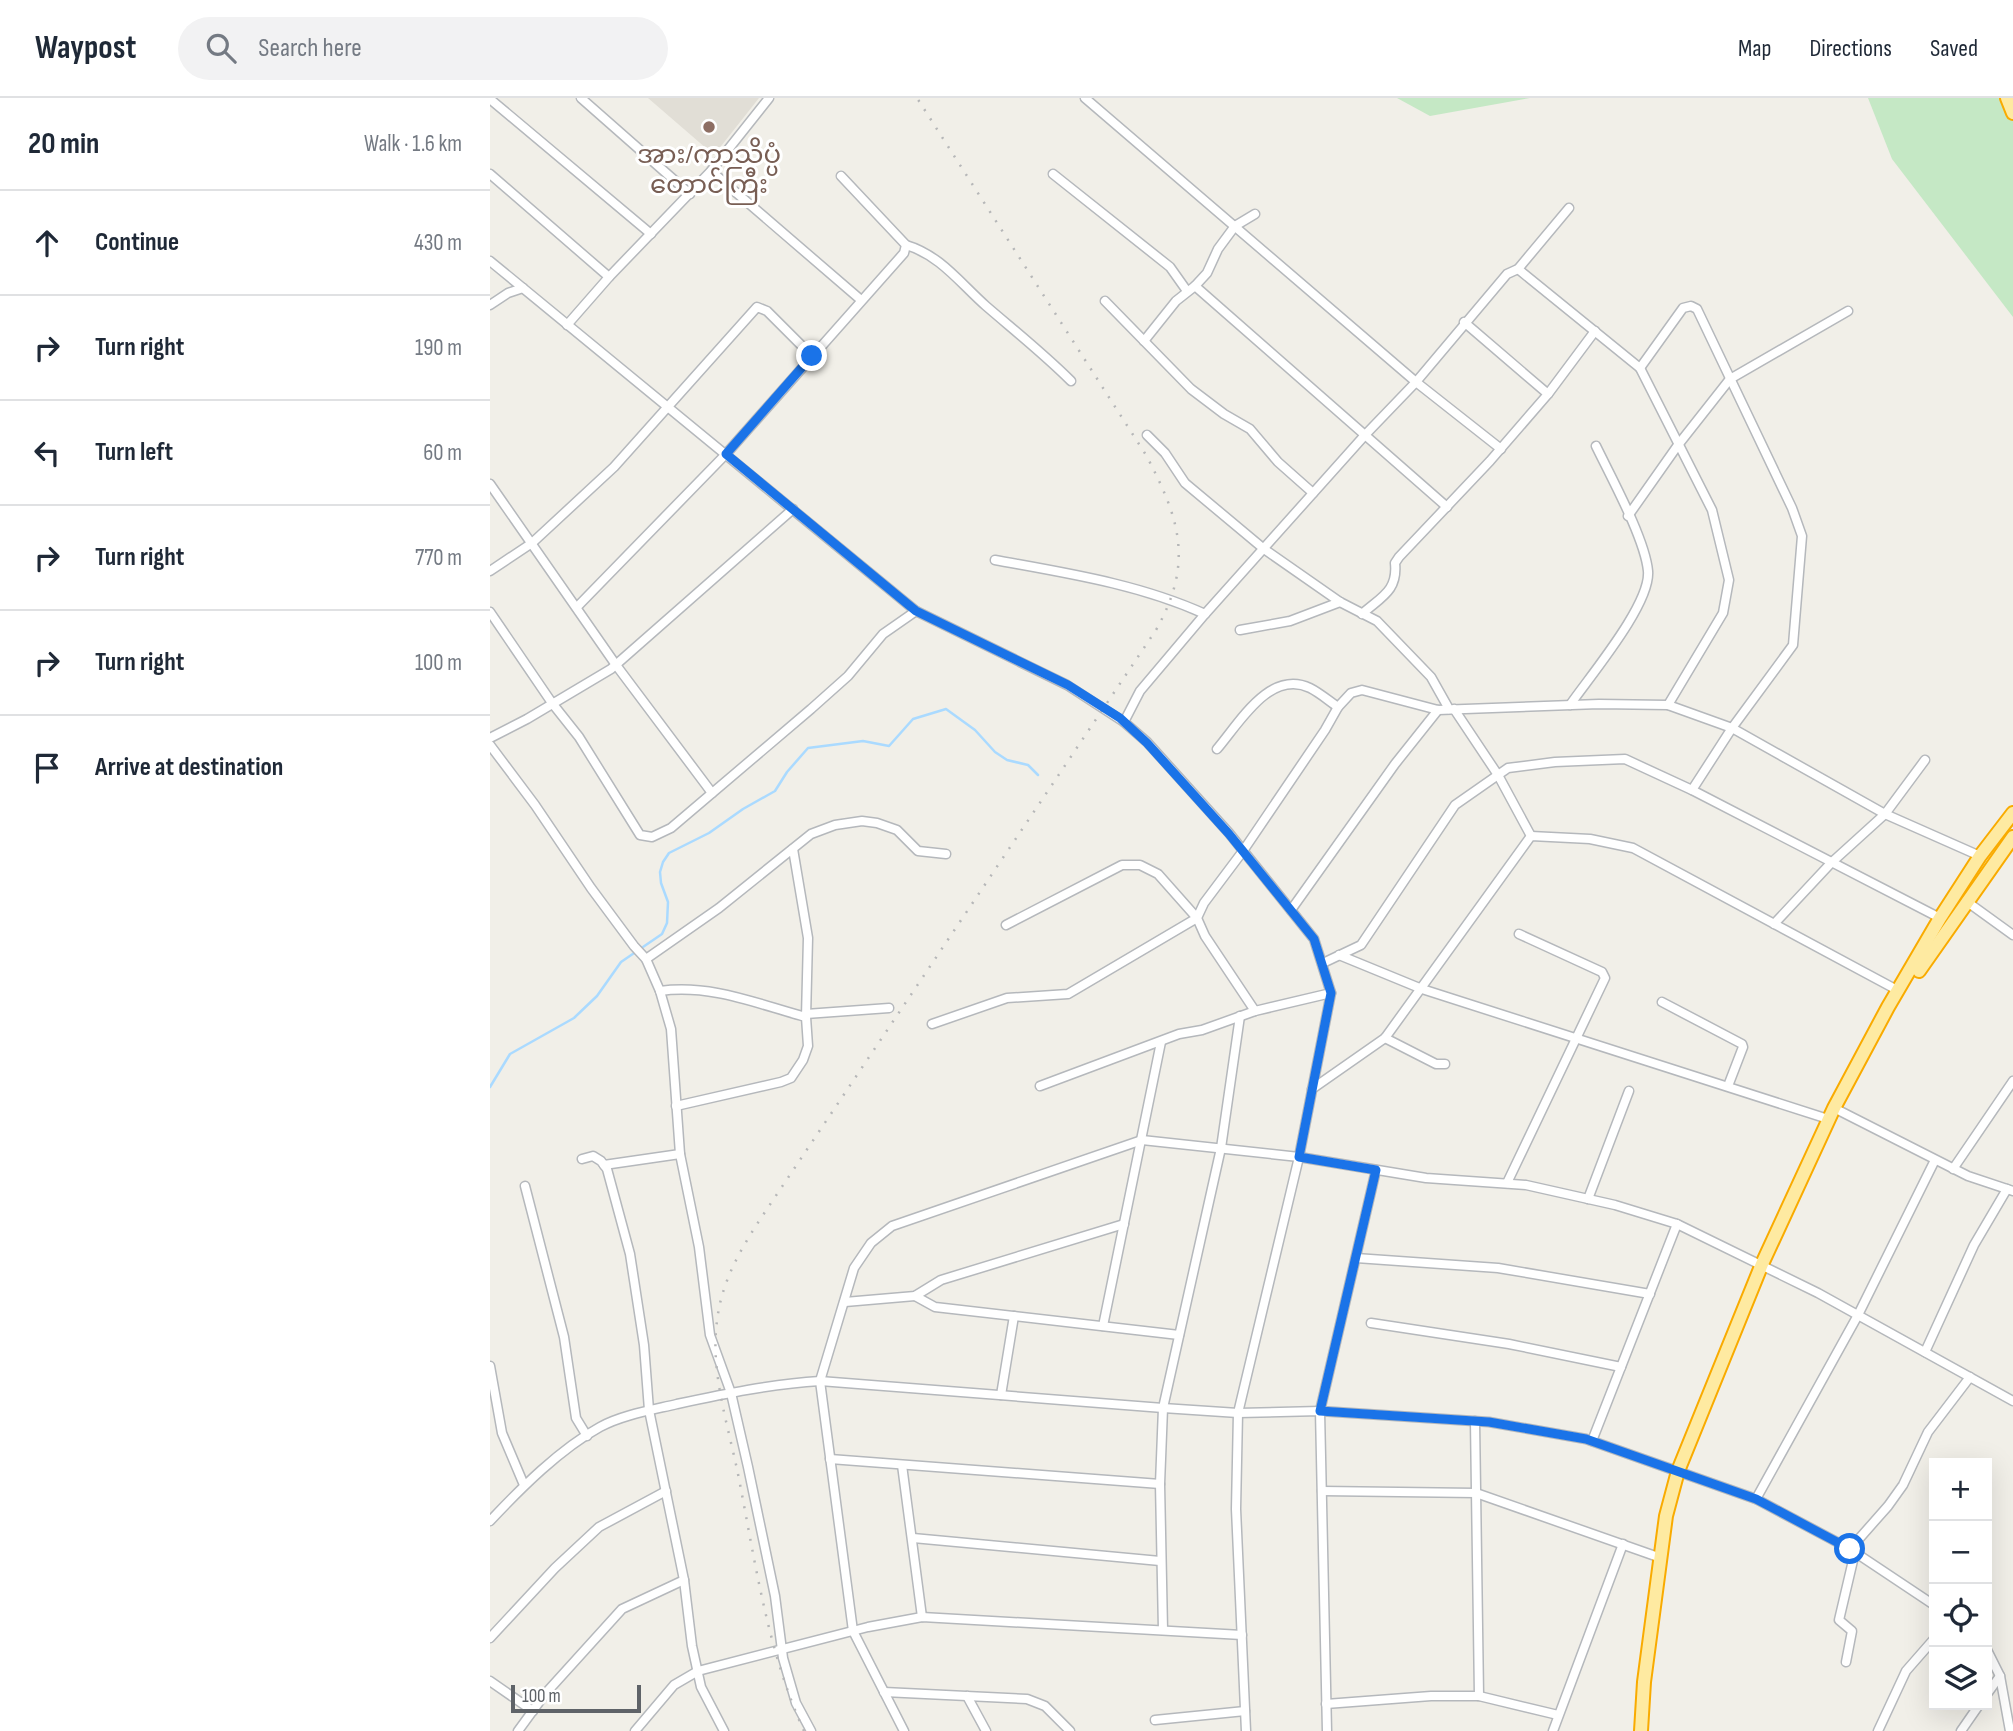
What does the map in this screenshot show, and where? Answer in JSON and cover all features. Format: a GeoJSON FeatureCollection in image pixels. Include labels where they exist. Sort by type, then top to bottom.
{"type":"FeatureCollection","features":[{"type":"Feature","properties":{"kind":"highway"},"geometry":{"type":"LineString","coordinates":[[2007,98],[2013,113]]}},
{"type":"Feature","properties":{"kind":"highway"},"geometry":{"type":"LineString","coordinates":[[1641,1731],[1644,1682],[1666,1516],[1678,1471],[1762,1264],[1831,1113],[1940,918],[1980,856],[2013,813]]}},
{"type":"Feature","properties":{"kind":"highway"},"geometry":{"type":"LineString","coordinates":[[1899,991],[1920,969],[2013,837]]}},
{"type":"Feature","properties":{"kind":"street"},"geometry":{"type":"LineString","coordinates":[[582,98],[690,194]]}},
{"type":"Feature","properties":{"kind":"street"},"geometry":{"type":"LineString","coordinates":[[567,325],[609,277],[711,171],[769,98]]}},
{"type":"Feature","properties":{"kind":"street"},"geometry":{"type":"LineString","coordinates":[[1085,98],[1416,382],[1501,449]]}},
{"type":"Feature","properties":{"kind":"street"},"geometry":{"type":"LineString","coordinates":[[490,99],[651,234]]}},
{"type":"Feature","properties":{"kind":"street"},"geometry":{"type":"LineString","coordinates":[[711,171],[861,300]]}},
{"type":"Feature","properties":{"kind":"street"},"geometry":{"type":"LineString","coordinates":[[490,174],[609,277]]}},
{"type":"Feature","properties":{"kind":"street"},"geometry":{"type":"LineString","coordinates":[[1053,174],[1170,268],[1447,507]]}},
{"type":"Feature","properties":{"kind":"street"},"geometry":{"type":"LineString","coordinates":[[841,176],[906,245],[924,250],[935,258],[1071,381]]}},
{"type":"Feature","properties":{"kind":"street"},"geometry":{"type":"LineString","coordinates":[[1124,722],[1146,683],[1205,614],[1416,382],[1507,274],[1518,269],[1569,208]]}},
{"type":"Feature","properties":{"kind":"street"},"geometry":{"type":"LineString","coordinates":[[1144,341],[1175,301],[1207,273],[1218,249],[1235,226],[1255,214]]}},
{"type":"Feature","properties":{"kind":"street"},"geometry":{"type":"LineString","coordinates":[[577,607],[726,454],[904,253],[906,245]]}},
{"type":"Feature","properties":{"kind":"street"},"geometry":{"type":"LineString","coordinates":[[490,261],[916,611],[1068,685],[1124,722],[1156,752],[1243,851],[1314,939],[1331,993],[1299,1157],[1238,1413],[1236,1509],[1246,1731]]}},
{"type":"Feature","properties":{"kind":"street"},"geometry":{"type":"LineString","coordinates":[[1518,269],[1640,368],[1712,510],[1729,580],[1723,613],[1668,705]]}},
{"type":"Feature","properties":{"kind":"street"},"geometry":{"type":"LineString","coordinates":[[490,305],[508,293],[523,288]]}},
{"type":"Feature","properties":{"kind":"street"},"geometry":{"type":"LineString","coordinates":[[1105,301],[1191,389],[1224,414],[1250,429],[1278,462],[1313,493]]}},
{"type":"Feature","properties":{"kind":"street"},"geometry":{"type":"LineString","coordinates":[[1640,368],[1683,308],[1691,306],[1697,309],[1792,508],[1802,536],[1793,645],[1732,728],[1692,790]]}},
{"type":"Feature","properties":{"kind":"street"},"geometry":{"type":"LineString","coordinates":[[490,571],[532,544],[614,467],[757,307],[768,311],[812,356]]}},
{"type":"Feature","properties":{"kind":"street"},"geometry":{"type":"LineString","coordinates":[[1628,516],[1678,445],[1730,379],[1848,311]]}},
{"type":"Feature","properties":{"kind":"street"},"geometry":{"type":"LineString","coordinates":[[1464,322],[1548,394]]}},
{"type":"Feature","properties":{"kind":"street"},"geometry":{"type":"LineString","coordinates":[[1362,614],[1391,590],[1396,575],[1395,563],[1501,449],[1548,394],[1595,331]]}},
{"type":"Feature","properties":{"kind":"street"},"geometry":{"type":"LineString","coordinates":[[1147,435],[1165,453],[1185,483],[1264,548],[1340,602],[1377,621],[1430,677],[1498,775],[1531,836]]}},
{"type":"Feature","properties":{"kind":"street"},"geometry":{"type":"LineString","coordinates":[[1570,705],[1635,612],[1648,572],[1637,535],[1596,446]]}},
{"type":"Feature","properties":{"kind":"street"},"geometry":{"type":"LineString","coordinates":[[490,484],[616,665],[712,793]]}},
{"type":"Feature","properties":{"kind":"street"},"geometry":{"type":"LineString","coordinates":[[490,738],[616,665],[793,509]]}},
{"type":"Feature","properties":{"kind":"street"},"geometry":{"type":"LineString","coordinates":[[995,560],[1087,577],[1172,598],[1205,614]]}},
{"type":"Feature","properties":{"kind":"street"},"geometry":{"type":"LineString","coordinates":[[1240,630],[1290,621],[1340,602]]}},
{"type":"Feature","properties":{"kind":"street"},"geometry":{"type":"LineString","coordinates":[[490,612],[552,704],[579,737],[640,835],[652,837],[671,828],[749,764],[848,676],[883,634],[916,611]]}},
{"type":"Feature","properties":{"kind":"street"},"geometry":{"type":"LineString","coordinates":[[1217,749],[1264,694],[1278,685],[1292,683],[1310,688],[1338,707]]}},
{"type":"Feature","properties":{"kind":"street"},"geometry":{"type":"LineString","coordinates":[[932,1024],[1007,998],[1068,994],[1196,918],[1338,707],[1351,693],[1362,690],[1438,710],[1570,705],[1668,705],[1732,728],[1885,814],[1980,856]]}},
{"type":"Feature","properties":{"kind":"street"},"geometry":{"type":"LineString","coordinates":[[1291,911],[1395,764],[1438,710]]}},
{"type":"Feature","properties":{"kind":"street"},"geometry":{"type":"LineString","coordinates":[[490,745],[535,804],[591,888],[644,957],[660,991],[671,1029],[680,1154],[699,1247],[710,1335],[731,1392],[775,1596],[782,1650],[796,1703],[811,1731]]}},
{"type":"Feature","properties":{"kind":"street"},"geometry":{"type":"LineString","coordinates":[[1323,963],[1361,945],[1455,805],[1508,768],[1543,763],[1625,759],[1692,790],[1940,918]]}},
{"type":"Feature","properties":{"kind":"street"},"geometry":{"type":"LineString","coordinates":[[1774,924],[1831,863],[1885,814],[1925,761]]}},
{"type":"Feature","properties":{"kind":"street"},"geometry":{"type":"LineString","coordinates":[[644,957],[719,908],[811,834],[835,825],[862,821],[889,825],[918,851],[946,854]]}},
{"type":"Feature","properties":{"kind":"street"},"geometry":{"type":"LineString","coordinates":[[1531,836],[1590,839],[1633,848],[1899,991]]}},
{"type":"Feature","properties":{"kind":"street"},"geometry":{"type":"LineString","coordinates":[[1312,1089],[1385,1038],[1531,836]]}},
{"type":"Feature","properties":{"kind":"street"},"geometry":{"type":"LineString","coordinates":[[676,1106],[791,1078],[803,1060],[808,1046],[808,938],[793,849]]}},
{"type":"Feature","properties":{"kind":"street"},"geometry":{"type":"LineString","coordinates":[[1006,925],[1122,865],[1140,865],[1158,874],[1196,918],[1255,1011]]}},
{"type":"Feature","properties":{"kind":"street"},"geometry":{"type":"LineString","coordinates":[[1966,901],[2013,934]]}},
{"type":"Feature","properties":{"kind":"street"},"geometry":{"type":"LineString","coordinates":[[1507,1184],[1605,978],[1602,972],[1519,933]]}},
{"type":"Feature","properties":{"kind":"street"},"geometry":{"type":"LineString","coordinates":[[1339,955],[1422,989],[1728,1086],[1831,1113],[1968,1176],[2010,1190],[1974,1245],[1925,1352]]}},
{"type":"Feature","properties":{"kind":"street"},"geometry":{"type":"LineString","coordinates":[[660,991],[714,991],[806,1016],[889,1008]]}},
{"type":"Feature","properties":{"kind":"street"},"geometry":{"type":"LineString","coordinates":[[1040,1086],[1179,1034],[1202,1030],[1255,1011],[1331,993]]}},
{"type":"Feature","properties":{"kind":"street"},"geometry":{"type":"LineString","coordinates":[[1662,1002],[1742,1044],[1744,1047],[1728,1086]]}},
{"type":"Feature","properties":{"kind":"street"},"geometry":{"type":"LineString","coordinates":[[1163,1630],[1160,1484],[1163,1408],[1222,1149],[1240,1016]]}},
{"type":"Feature","properties":{"kind":"street"},"geometry":{"type":"LineString","coordinates":[[1385,1038],[1436,1064],[1445,1064]]}},
{"type":"Feature","properties":{"kind":"street"},"geometry":{"type":"LineString","coordinates":[[1103,1326],[1161,1042]]}},
{"type":"Feature","properties":{"kind":"street"},"geometry":{"type":"LineString","coordinates":[[1953,1169],[2013,1081]]}},
{"type":"Feature","properties":{"kind":"street"},"geometry":{"type":"LineString","coordinates":[[1588,1199],[1629,1091]]}},
{"type":"Feature","properties":{"kind":"street"},"geometry":{"type":"LineString","coordinates":[[904,1731],[853,1631],[820,1381],[854,1268],[871,1243],[892,1226],[1142,1140],[1299,1157],[1426,1178],[1526,1185],[1677,1224],[1762,1264],[2013,1401]]}},
{"type":"Feature","properties":{"kind":"street"},"geometry":{"type":"LineString","coordinates":[[604,1165],[680,1154]]}},
{"type":"Feature","properties":{"kind":"street"},"geometry":{"type":"LineString","coordinates":[[582,1159],[593,1156],[604,1165],[630,1254],[649,1410],[684,1580],[701,1687],[723,1731]]}},
{"type":"Feature","properties":{"kind":"street"},"geometry":{"type":"LineString","coordinates":[[1756,1499],[1858,1315],[1935,1160]]}},
{"type":"Feature","properties":{"kind":"street"},"geometry":{"type":"LineString","coordinates":[[1327,1731],[1320,1411],[1376,1170]]}},
{"type":"Feature","properties":{"kind":"street"},"geometry":{"type":"LineString","coordinates":[[525,1186],[564,1338],[576,1418],[587,1436]]}},
{"type":"Feature","properties":{"kind":"street"},"geometry":{"type":"LineString","coordinates":[[845,1302],[915,1296],[941,1280],[1124,1224]]}},
{"type":"Feature","properties":{"kind":"street"},"geometry":{"type":"LineString","coordinates":[[1592,1441],[1677,1224]]}},
{"type":"Feature","properties":{"kind":"street"},"geometry":{"type":"LineString","coordinates":[[1356,1258],[1497,1268],[1650,1294]]}},
{"type":"Feature","properties":{"kind":"street"},"geometry":{"type":"LineString","coordinates":[[915,1296],[935,1307],[1179,1335]]}},
{"type":"Feature","properties":{"kind":"street"},"geometry":{"type":"LineString","coordinates":[[1001,1395],[1014,1316]]}},
{"type":"Feature","properties":{"kind":"street"},"geometry":{"type":"LineString","coordinates":[[1371,1323],[1509,1344],[1621,1367]]}},
{"type":"Feature","properties":{"kind":"street"},"geometry":{"type":"LineString","coordinates":[[490,1366],[502,1433],[524,1485]]}},
{"type":"Feature","properties":{"kind":"street"},"geometry":{"type":"LineString","coordinates":[[1846,1662],[1852,1631],[1839,1620],[1852,1551],[1903,1485],[1928,1432],[1970,1377]]}},
{"type":"Feature","properties":{"kind":"street"},"geometry":{"type":"LineString","coordinates":[[490,1521],[524,1485],[600,1426],[649,1410],[731,1392],[788,1382],[820,1381],[1238,1413],[1320,1411],[1475,1421],[1592,1441],[1756,1499],[1852,1551],[1929,1602]]}},
{"type":"Feature","properties":{"kind":"street"},"geometry":{"type":"LineString","coordinates":[[1475,1421],[1479,1696]]}},
{"type":"Feature","properties":{"kind":"street"},"geometry":{"type":"LineString","coordinates":[[830,1459],[1160,1484]]}},
{"type":"Feature","properties":{"kind":"street"},"geometry":{"type":"LineString","coordinates":[[902,1465],[922,1617]]}},
{"type":"Feature","properties":{"kind":"street"},"geometry":{"type":"LineString","coordinates":[[490,1638],[555,1568],[599,1527],[666,1491]]}},
{"type":"Feature","properties":{"kind":"street"},"geometry":{"type":"LineString","coordinates":[[1322,1491],[1476,1493],[1661,1558]]}},
{"type":"Feature","properties":{"kind":"street"},"geometry":{"type":"LineString","coordinates":[[913,1538],[1160,1561]]}},
{"type":"Feature","properties":{"kind":"street"},"geometry":{"type":"LineString","coordinates":[[1553,1731],[1623,1544]]}},
{"type":"Feature","properties":{"kind":"street"},"geometry":{"type":"LineString","coordinates":[[519,1731],[545,1694],[622,1609],[684,1580]]}},
{"type":"Feature","properties":{"kind":"street"},"geometry":{"type":"LineString","coordinates":[[635,1731],[674,1685],[698,1671],[853,1631],[922,1617],[1242,1635]]}},
{"type":"Feature","properties":{"kind":"street"},"geometry":{"type":"LineString","coordinates":[[1878,1731],[1906,1671],[1929,1645]]}},
{"type":"Feature","properties":{"kind":"street"},"geometry":{"type":"LineString","coordinates":[[1992,1660],[2000,1676],[2010,1731]]}},
{"type":"Feature","properties":{"kind":"street"},"geometry":{"type":"LineString","coordinates":[[1992,1687],[2000,1676]]}},
{"type":"Feature","properties":{"kind":"street"},"geometry":{"type":"LineString","coordinates":[[490,1681],[533,1712]]}},
{"type":"Feature","properties":{"kind":"street"},"geometry":{"type":"LineString","coordinates":[[884,1692],[1027,1699],[1045,1706],[1070,1731]]}},
{"type":"Feature","properties":{"kind":"street"},"geometry":{"type":"LineString","coordinates":[[967,1696],[986,1731]]}},
{"type":"Feature","properties":{"kind":"street"},"geometry":{"type":"LineString","coordinates":[[1326,1704],[1431,1696],[1479,1696],[1558,1715]]}},
{"type":"Feature","properties":{"kind":"street"},"geometry":{"type":"LineString","coordinates":[[1961,1731],[1976,1710]]}},
{"type":"Feature","properties":{"kind":"street"},"geometry":{"type":"LineString","coordinates":[[1155,1720],[1245,1711]]}},
{"type":"Feature","properties":{"kind":"shaded area","name":"အား/ကာသိပ္ပံ တောင်ကြီး"},"geometry":{"type":"Polygon","coordinates":[[[648,98],[759,98],[714,155],[648,98]]]}},
{"type":"Feature","properties":{"kind":"green space"},"geometry":{"type":"Polygon","coordinates":[[[1397,98],[1530,98],[1430,116],[1397,98]]]}},
{"type":"Feature","properties":{"kind":"green space"},"geometry":{"type":"Polygon","coordinates":[[[1868,98],[2013,98],[2013,317],[1892,159],[1868,98]]]}},
{"type":"Feature","properties":{"kind":"waterway"},"geometry":{"type":"LineString","coordinates":[[490,1087],[510,1054],[574,1018],[597,996],[621,962],[662,934],[667,923],[668,902],[660,872],[669,853],[709,833],[775,791],[808,748],[863,741],[889,746],[913,719],[946,709],[975,730],[995,752],[1007,760],[1028,765],[1038,775]]}},
{"type":"Feature","properties":{"kind":"railway"},"geometry":{"type":"LineString","coordinates":[[804,1731],[780,1669],[771,1637],[721,1398],[715,1340],[724,1290],[736,1260],[760,1219],[1156,630],[1168,606],[1178,562],[1174,521],[1146,455],[917,98]]}},
{"type":"Feature","properties":{"kind":"place","name":"အား/ကာသိပ္ပံ တောင်ကြီး"},"geometry":{"type":"Point","coordinates":[709,127]}},
{"type":"Feature","properties":{"kind":"route"},"geometry":{"type":"LineString","coordinates":[[812,356],[726,454],[916,611],[1068,685],[1120,718],[1147,743],[1229,834],[1314,939],[1331,993],[1299,1157],[1376,1170],[1320,1411],[1489,1422],[1586,1439],[1756,1499],[1850,1549]]}}]}
